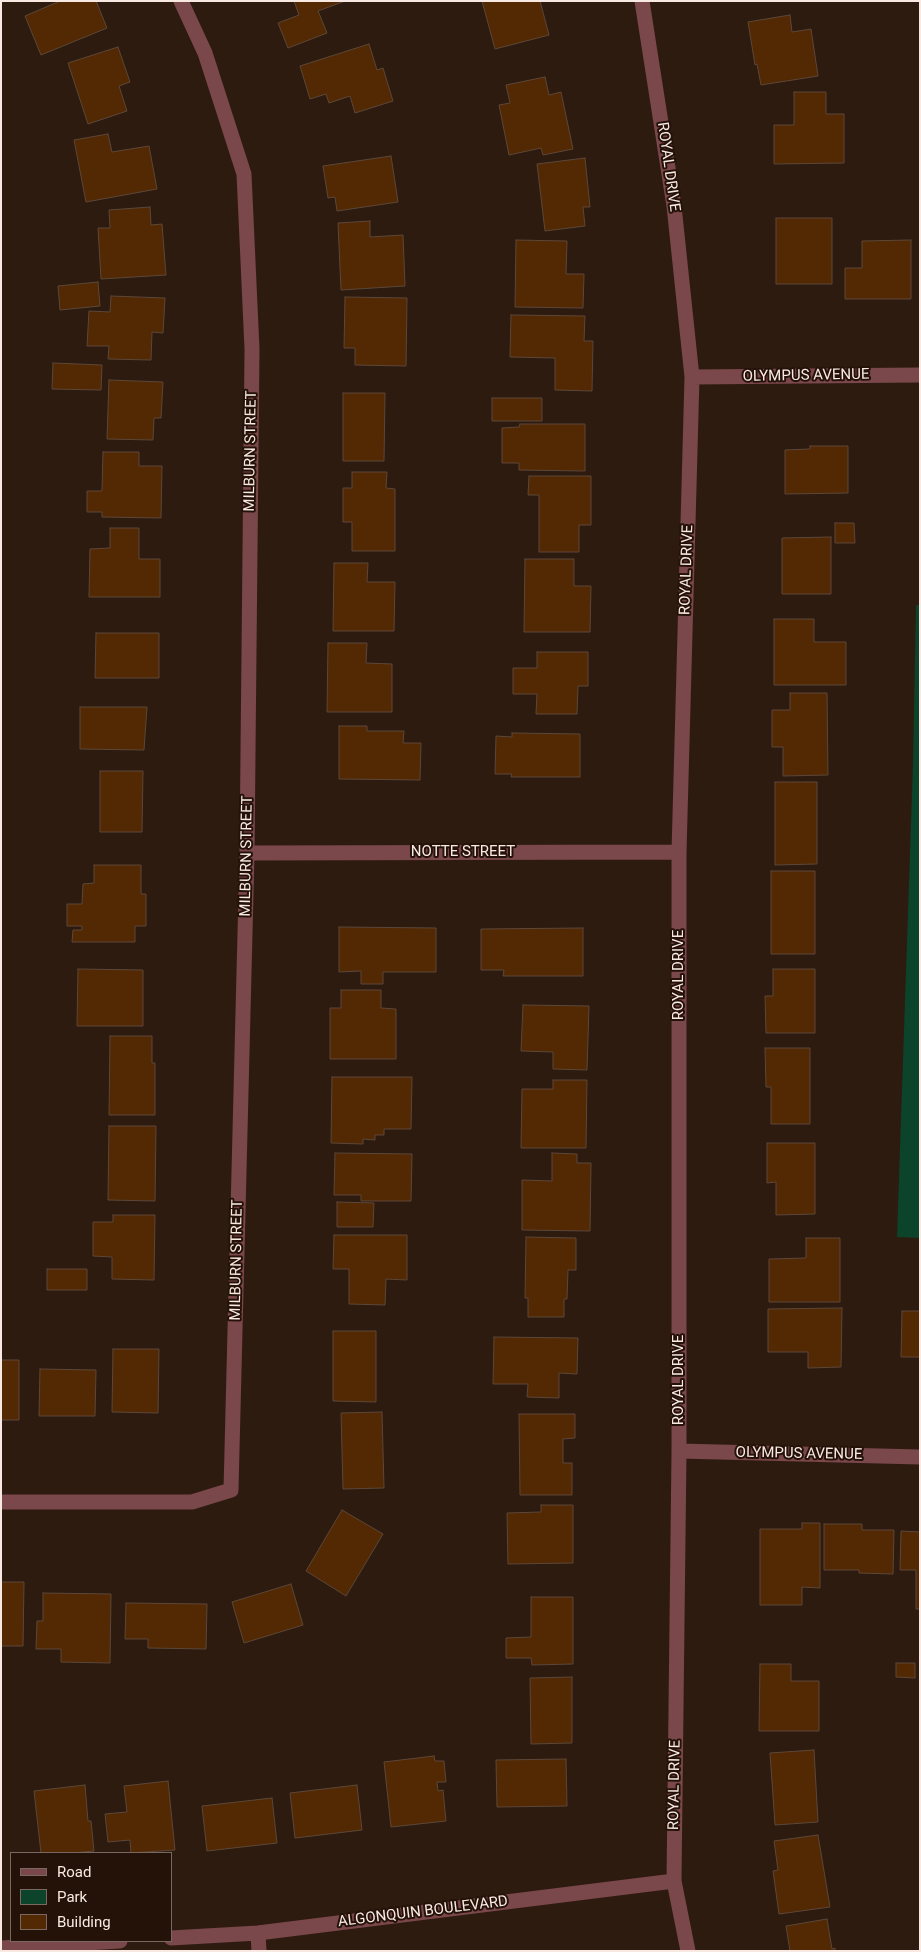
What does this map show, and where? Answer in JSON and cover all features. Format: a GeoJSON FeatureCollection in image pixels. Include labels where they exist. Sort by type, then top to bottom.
{"type":"FeatureCollection","features":[{"type":"Feature","properties":{"kind":"street","name":"MILBURN STREET"},"geometry":{"type":"LineString","coordinates":[[1,1502],[192,1502],[231,1490],[247,853],[252,349],[244,174],[205,53],[181,1]]}},
{"type":"Feature","properties":{"kind":"street","name":"ROYAL DRIVE"},"geometry":{"type":"LineString","coordinates":[[642,1],[674,206],[692,377],[679,852],[679,1451],[674,1881],[688,1951]]}},
{"type":"Feature","properties":{"kind":"street","name":"OLYMPUS AVENUE"},"geometry":{"type":"LineString","coordinates":[[692,377],[920,375]]}},
{"type":"Feature","properties":{"kind":"street","name":"NOTTE STREET"},"geometry":{"type":"LineString","coordinates":[[247,853],[679,852]]}},
{"type":"Feature","properties":{"kind":"street","name":"OLYMPUS AVENUE"},"geometry":{"type":"LineString","coordinates":[[679,1451],[920,1457]]}},
{"type":"Feature","properties":{"kind":"street","name":"ALGONQUIN BOULEVARD"},"geometry":{"type":"LineString","coordinates":[[172,1938],[258,1933],[674,1881]]}},
{"type":"Feature","properties":{"kind":"street"},"geometry":{"type":"LineString","coordinates":[[258,1933],[260,1951]]}},
{"type":"Feature","properties":{"kind":"street"},"geometry":{"type":"LineString","coordinates":[[1,1948],[103,1942]]}},
{"type":"Feature","properties":{"kind":"green space"},"geometry":{"type":"Polygon","coordinates":[[[916,605],[920,605],[920,1238],[897,1237],[913,764],[916,605]]]}},
{"type":"Feature","properties":{"kind":"building"},"geometry":{"type":"Polygon","coordinates":[[[60,1],[96,1],[107,28],[41,55],[25,16],[60,1]]]}},
{"type":"Feature","properties":{"kind":"building"},"geometry":{"type":"Polygon","coordinates":[[[294,1],[345,1],[318,11],[327,33],[288,48],[278,23],[299,15],[294,1]]]}},
{"type":"Feature","properties":{"kind":"building"},"geometry":{"type":"Polygon","coordinates":[[[482,1],[540,1],[549,35],[495,49],[482,1]]]}},
{"type":"Feature","properties":{"kind":"building"},"geometry":{"type":"Polygon","coordinates":[[[790,15],[792,32],[811,29],[818,76],[761,85],[757,64],[755,65],[748,22],[790,15]]]}},
{"type":"Feature","properties":{"kind":"building"},"geometry":{"type":"Polygon","coordinates":[[[369,44],[377,70],[383,68],[393,101],[355,113],[350,96],[329,103],[326,94],[310,99],[300,66],[369,44]]]}},
{"type":"Feature","properties":{"kind":"building"},"geometry":{"type":"Polygon","coordinates":[[[118,47],[130,82],[119,86],[127,111],[88,124],[68,63],[118,47]]]}},
{"type":"Feature","properties":{"kind":"building"},"geometry":{"type":"Polygon","coordinates":[[[545,77],[549,95],[561,92],[573,149],[543,155],[541,148],[509,155],[499,105],[510,103],[506,85],[545,77]]]}},
{"type":"Feature","properties":{"kind":"building"},"geometry":{"type":"Polygon","coordinates":[[[794,92],[826,92],[826,114],[844,114],[844,163],[774,164],[774,125],[794,125],[794,92]]]}},
{"type":"Feature","properties":{"kind":"building"},"geometry":{"type":"Polygon","coordinates":[[[108,134],[112,152],[149,146],[157,189],[86,202],[74,140],[108,134]]]}},
{"type":"Feature","properties":{"kind":"building"},"geometry":{"type":"Polygon","coordinates":[[[391,156],[398,202],[337,211],[335,197],[328,198],[323,166],[391,156]]]}},
{"type":"Feature","properties":{"kind":"building"},"geometry":{"type":"Polygon","coordinates":[[[585,158],[590,207],[583,207],[585,226],[545,231],[537,164],[585,158]]]}},
{"type":"Feature","properties":{"kind":"building"},"geometry":{"type":"Polygon","coordinates":[[[150,207],[151,225],[162,224],[166,275],[101,279],[98,228],[110,228],[109,210],[150,207]]]}},
{"type":"Feature","properties":{"kind":"building"},"geometry":{"type":"Polygon","coordinates":[[[776,218],[832,218],[832,284],[776,284],[776,218]]]}},
{"type":"Feature","properties":{"kind":"building"},"geometry":{"type":"Polygon","coordinates":[[[370,221],[370,237],[403,235],[405,286],[341,290],[338,223],[370,221]]]}},
{"type":"Feature","properties":{"kind":"building"},"geometry":{"type":"Polygon","coordinates":[[[516,240],[567,241],[566,274],[584,274],[583,308],[515,307],[516,240]]]}},
{"type":"Feature","properties":{"kind":"building"},"geometry":{"type":"Polygon","coordinates":[[[911,240],[911,299],[845,299],[845,268],[862,268],[862,241],[911,240]]]}},
{"type":"Feature","properties":{"kind":"building"},"geometry":{"type":"Polygon","coordinates":[[[98,282],[100,306],[60,310],[58,286],[98,282]]]}},
{"type":"Feature","properties":{"kind":"building"},"geometry":{"type":"Polygon","coordinates":[[[111,296],[165,298],[163,333],[152,332],[151,360],[108,359],[109,346],[87,346],[89,311],[110,312],[111,296]]]}},
{"type":"Feature","properties":{"kind":"building"},"geometry":{"type":"Polygon","coordinates":[[[345,297],[407,298],[406,366],[355,365],[355,348],[344,348],[345,297]]]}},
{"type":"Feature","properties":{"kind":"building"},"geometry":{"type":"Polygon","coordinates":[[[511,315],[585,316],[584,341],[593,341],[592,391],[555,390],[555,358],[510,357],[511,315]]]}},
{"type":"Feature","properties":{"kind":"building"},"geometry":{"type":"Polygon","coordinates":[[[53,363],[102,365],[101,390],[52,389],[53,363]]]}},
{"type":"Feature","properties":{"kind":"building"},"geometry":{"type":"Polygon","coordinates":[[[109,380],[163,382],[161,418],[154,418],[153,440],[107,439],[109,380]]]}},
{"type":"Feature","properties":{"kind":"building"},"geometry":{"type":"Polygon","coordinates":[[[343,393],[385,393],[384,461],[343,461],[343,393]]]}},
{"type":"Feature","properties":{"kind":"building"},"geometry":{"type":"Polygon","coordinates":[[[492,398],[542,398],[542,421],[492,421],[492,398]]]}},
{"type":"Feature","properties":{"kind":"building"},"geometry":{"type":"Polygon","coordinates":[[[520,424],[585,424],[585,471],[519,470],[519,463],[502,463],[502,428],[519,427],[520,424]]]}},
{"type":"Feature","properties":{"kind":"building"},"geometry":{"type":"Polygon","coordinates":[[[810,446],[848,446],[848,493],[785,494],[785,450],[810,449],[810,446]]]}},
{"type":"Feature","properties":{"kind":"building"},"geometry":{"type":"Polygon","coordinates":[[[103,452],[139,452],[139,466],[162,466],[161,518],[102,517],[102,512],[87,512],[87,491],[102,491],[103,452]]]}},
{"type":"Feature","properties":{"kind":"building"},"geometry":{"type":"Polygon","coordinates":[[[352,472],[387,472],[386,488],[395,489],[395,551],[352,551],[352,522],[343,522],[343,488],[352,488],[352,472]]]}},
{"type":"Feature","properties":{"kind":"building"},"geometry":{"type":"Polygon","coordinates":[[[529,476],[591,476],[591,525],[579,525],[579,552],[539,552],[539,495],[528,495],[529,476]]]}},
{"type":"Feature","properties":{"kind":"building"},"geometry":{"type":"Polygon","coordinates":[[[835,523],[854,523],[855,543],[835,543],[835,523]]]}},
{"type":"Feature","properties":{"kind":"building"},"geometry":{"type":"Polygon","coordinates":[[[110,528],[139,528],[139,559],[160,559],[160,597],[89,597],[90,549],[110,548],[110,528]]]}},
{"type":"Feature","properties":{"kind":"building"},"geometry":{"type":"Polygon","coordinates":[[[831,537],[831,594],[782,594],[782,538],[831,537]]]}},
{"type":"Feature","properties":{"kind":"building"},"geometry":{"type":"Polygon","coordinates":[[[525,559],[574,559],[574,586],[591,586],[590,632],[524,632],[525,559]]]}},
{"type":"Feature","properties":{"kind":"building"},"geometry":{"type":"Polygon","coordinates":[[[334,563],[368,563],[367,582],[395,582],[394,631],[333,631],[334,563]]]}},
{"type":"Feature","properties":{"kind":"building"},"geometry":{"type":"Polygon","coordinates":[[[774,619],[814,619],[814,642],[846,642],[846,685],[774,685],[774,619]]]}},
{"type":"Feature","properties":{"kind":"building"},"geometry":{"type":"Polygon","coordinates":[[[96,633],[159,633],[159,678],[95,678],[96,633]]]}},
{"type":"Feature","properties":{"kind":"building"},"geometry":{"type":"Polygon","coordinates":[[[328,643],[367,643],[366,663],[392,664],[392,712],[327,712],[328,643]]]}},
{"type":"Feature","properties":{"kind":"building"},"geometry":{"type":"Polygon","coordinates":[[[537,652],[588,652],[588,686],[578,686],[577,714],[536,714],[537,694],[513,694],[513,668],[537,668],[537,652]]]}},
{"type":"Feature","properties":{"kind":"building"},"geometry":{"type":"Polygon","coordinates":[[[790,693],[827,693],[828,775],[783,776],[783,747],[772,747],[772,710],[790,710],[790,693]]]}},
{"type":"Feature","properties":{"kind":"building"},"geometry":{"type":"Polygon","coordinates":[[[80,707],[147,707],[144,750],[80,749],[80,707]]]}},
{"type":"Feature","properties":{"kind":"building"},"geometry":{"type":"Polygon","coordinates":[[[339,726],[367,726],[367,731],[404,731],[403,743],[421,743],[420,780],[339,779],[339,726]]]}},
{"type":"Feature","properties":{"kind":"building"},"geometry":{"type":"Polygon","coordinates":[[[512,733],[580,734],[580,777],[511,777],[512,774],[495,774],[496,736],[512,737],[512,733]]]}},
{"type":"Feature","properties":{"kind":"building"},"geometry":{"type":"Polygon","coordinates":[[[100,771],[143,771],[142,832],[100,832],[100,771]]]}},
{"type":"Feature","properties":{"kind":"building"},"geometry":{"type":"Polygon","coordinates":[[[775,782],[817,782],[817,864],[775,865],[775,782]]]}},
{"type":"Feature","properties":{"kind":"building"},"geometry":{"type":"Polygon","coordinates":[[[94,865],[141,865],[141,894],[146,894],[146,926],[135,926],[135,942],[72,942],[73,930],[82,930],[82,926],[67,926],[67,904],[82,904],[83,884],[94,883],[94,865]]]}},
{"type":"Feature","properties":{"kind":"building"},"geometry":{"type":"Polygon","coordinates":[[[771,871],[815,871],[815,954],[771,954],[771,871]]]}},
{"type":"Feature","properties":{"kind":"building"},"geometry":{"type":"Polygon","coordinates":[[[339,927],[436,928],[436,972],[383,972],[383,984],[361,984],[361,971],[339,972],[339,927]]]}},
{"type":"Feature","properties":{"kind":"building"},"geometry":{"type":"Polygon","coordinates":[[[583,928],[583,976],[503,976],[504,970],[481,970],[481,929],[583,928]]]}},
{"type":"Feature","properties":{"kind":"building"},"geometry":{"type":"Polygon","coordinates":[[[78,969],[143,970],[143,1026],[77,1026],[78,969]]]}},
{"type":"Feature","properties":{"kind":"building"},"geometry":{"type":"Polygon","coordinates":[[[773,969],[815,969],[815,1033],[766,1033],[765,996],[773,996],[773,969]]]}},
{"type":"Feature","properties":{"kind":"building"},"geometry":{"type":"Polygon","coordinates":[[[341,990],[381,990],[381,1008],[396,1009],[396,1059],[330,1059],[330,1008],[341,1008],[341,990]]]}},
{"type":"Feature","properties":{"kind":"building"},"geometry":{"type":"Polygon","coordinates":[[[523,1005],[589,1006],[587,1070],[553,1069],[553,1052],[521,1051],[523,1005]]]}},
{"type":"Feature","properties":{"kind":"building"},"geometry":{"type":"Polygon","coordinates":[[[110,1036],[152,1036],[152,1063],[155,1063],[155,1115],[109,1115],[110,1036]]]}},
{"type":"Feature","properties":{"kind":"building"},"geometry":{"type":"Polygon","coordinates":[[[765,1048],[810,1048],[810,1124],[771,1124],[771,1087],[766,1087],[765,1048]]]}},
{"type":"Feature","properties":{"kind":"building"},"geometry":{"type":"Polygon","coordinates":[[[332,1077],[412,1077],[411,1129],[384,1129],[384,1135],[375,1135],[375,1140],[363,1139],[363,1144],[331,1143],[332,1077]]]}},
{"type":"Feature","properties":{"kind":"building"},"geometry":{"type":"Polygon","coordinates":[[[553,1080],[587,1080],[586,1148],[521,1148],[522,1089],[553,1089],[553,1080]]]}},
{"type":"Feature","properties":{"kind":"building"},"geometry":{"type":"Polygon","coordinates":[[[109,1126],[156,1126],[155,1201],[108,1200],[109,1126]]]}},
{"type":"Feature","properties":{"kind":"building"},"geometry":{"type":"Polygon","coordinates":[[[767,1143],[815,1143],[815,1214],[776,1215],[776,1182],[767,1183],[767,1143]]]}},
{"type":"Feature","properties":{"kind":"building"},"geometry":{"type":"Polygon","coordinates":[[[335,1153],[412,1154],[411,1201],[361,1201],[361,1195],[334,1195],[335,1153]]]}},
{"type":"Feature","properties":{"kind":"building"},"geometry":{"type":"Polygon","coordinates":[[[552,1153],[577,1154],[577,1163],[591,1163],[590,1231],[522,1230],[522,1180],[552,1181],[552,1153]]]}},
{"type":"Feature","properties":{"kind":"building"},"geometry":{"type":"Polygon","coordinates":[[[337,1202],[374,1203],[373,1227],[337,1227],[337,1202]]]}},
{"type":"Feature","properties":{"kind":"building"},"geometry":{"type":"Polygon","coordinates":[[[113,1215],[155,1215],[154,1280],[112,1279],[112,1257],[93,1256],[93,1222],[113,1222],[113,1215]]]}},
{"type":"Feature","properties":{"kind":"building"},"geometry":{"type":"Polygon","coordinates":[[[334,1235],[407,1235],[407,1280],[386,1279],[385,1305],[349,1304],[349,1269],[333,1269],[334,1235]]]}},
{"type":"Feature","properties":{"kind":"building"},"geometry":{"type":"Polygon","coordinates":[[[526,1237],[576,1238],[576,1270],[568,1270],[567,1299],[564,1299],[564,1317],[528,1317],[528,1298],[525,1298],[526,1237]]]}},
{"type":"Feature","properties":{"kind":"building"},"geometry":{"type":"Polygon","coordinates":[[[806,1238],[840,1238],[840,1302],[769,1302],[769,1259],[806,1258],[806,1238]]]}},
{"type":"Feature","properties":{"kind":"building"},"geometry":{"type":"Polygon","coordinates":[[[47,1269],[87,1269],[87,1290],[47,1290],[47,1269]]]}},
{"type":"Feature","properties":{"kind":"building"},"geometry":{"type":"Polygon","coordinates":[[[842,1308],[841,1367],[808,1368],[808,1352],[768,1352],[768,1309],[842,1308]]]}},
{"type":"Feature","properties":{"kind":"building"},"geometry":{"type":"Polygon","coordinates":[[[902,1311],[920,1311],[920,1357],[901,1357],[902,1311]]]}},
{"type":"Feature","properties":{"kind":"building"},"geometry":{"type":"Polygon","coordinates":[[[333,1331],[376,1331],[376,1402],[333,1401],[333,1331]]]}},
{"type":"Feature","properties":{"kind":"building"},"geometry":{"type":"Polygon","coordinates":[[[494,1337],[578,1338],[577,1374],[559,1373],[559,1398],[527,1397],[528,1384],[493,1384],[494,1337]]]}},
{"type":"Feature","properties":{"kind":"building"},"geometry":{"type":"Polygon","coordinates":[[[113,1349],[159,1349],[158,1413],[112,1412],[113,1349]]]}},
{"type":"Feature","properties":{"kind":"building"},"geometry":{"type":"Polygon","coordinates":[[[1,1360],[19,1360],[19,1420],[1,1420],[1,1360]]]}},
{"type":"Feature","properties":{"kind":"building"},"geometry":{"type":"Polygon","coordinates":[[[40,1369],[96,1370],[95,1416],[39,1416],[40,1369]]]}},
{"type":"Feature","properties":{"kind":"building"},"geometry":{"type":"Polygon","coordinates":[[[382,1412],[384,1488],[343,1489],[341,1413],[382,1412]]]}},
{"type":"Feature","properties":{"kind":"building"},"geometry":{"type":"Polygon","coordinates":[[[519,1414],[575,1414],[575,1438],[563,1439],[563,1463],[572,1463],[572,1495],[520,1495],[519,1414]]]}},
{"type":"Feature","properties":{"kind":"building"},"geometry":{"type":"Polygon","coordinates":[[[541,1505],[573,1505],[573,1563],[508,1564],[507,1513],[541,1512],[541,1505]]]}},
{"type":"Feature","properties":{"kind":"building"},"geometry":{"type":"Polygon","coordinates":[[[342,1510],[383,1534],[346,1596],[306,1571],[342,1510]]]}},
{"type":"Feature","properties":{"kind":"building"},"geometry":{"type":"Polygon","coordinates":[[[802,1523],[820,1523],[820,1588],[802,1587],[802,1605],[760,1605],[760,1529],[802,1529],[802,1523]]]}},
{"type":"Feature","properties":{"kind":"building"},"geometry":{"type":"Polygon","coordinates":[[[824,1524],[862,1524],[862,1530],[894,1530],[893,1574],[859,1573],[859,1570],[824,1570],[824,1524]]]}},
{"type":"Feature","properties":{"kind":"building"},"geometry":{"type":"Polygon","coordinates":[[[901,1531],[920,1532],[920,1609],[916,1609],[916,1570],[900,1570],[901,1531]]]}},
{"type":"Feature","properties":{"kind":"building"},"geometry":{"type":"Polygon","coordinates":[[[1,1582],[24,1582],[23,1646],[1,1646],[1,1582]]]}},
{"type":"Feature","properties":{"kind":"building"},"geometry":{"type":"Polygon","coordinates":[[[291,1584],[303,1625],[244,1643],[232,1602],[291,1584]]]}},
{"type":"Feature","properties":{"kind":"building"},"geometry":{"type":"Polygon","coordinates":[[[43,1593],[111,1594],[110,1663],[61,1662],[61,1649],[36,1649],[37,1621],[43,1621],[43,1593]]]}},
{"type":"Feature","properties":{"kind":"building"},"geometry":{"type":"Polygon","coordinates":[[[531,1597],[573,1597],[573,1664],[532,1665],[531,1658],[506,1658],[506,1638],[531,1637],[531,1597]]]}},
{"type":"Feature","properties":{"kind":"building"},"geometry":{"type":"Polygon","coordinates":[[[126,1603],[207,1604],[206,1649],[148,1648],[148,1639],[125,1639],[126,1603]]]}},
{"type":"Feature","properties":{"kind":"building"},"geometry":{"type":"Polygon","coordinates":[[[896,1663],[915,1663],[915,1678],[896,1677],[896,1663]]]}},
{"type":"Feature","properties":{"kind":"building"},"geometry":{"type":"Polygon","coordinates":[[[760,1664],[791,1664],[791,1681],[819,1681],[819,1731],[759,1731],[760,1664]]]}},
{"type":"Feature","properties":{"kind":"building"},"geometry":{"type":"Polygon","coordinates":[[[572,1677],[572,1743],[531,1744],[530,1678],[572,1677]]]}},
{"type":"Feature","properties":{"kind":"building"},"geometry":{"type":"Polygon","coordinates":[[[814,1750],[818,1822],[775,1825],[770,1753],[814,1750]]]}},
{"type":"Feature","properties":{"kind":"building"},"geometry":{"type":"Polygon","coordinates":[[[434,1756],[435,1761],[444,1761],[446,1782],[437,1782],[438,1791],[443,1790],[446,1821],[391,1827],[384,1762],[434,1756]]]}},
{"type":"Feature","properties":{"kind":"building"},"geometry":{"type":"Polygon","coordinates":[[[566,1759],[567,1806],[497,1807],[496,1760],[566,1759]]]}},
{"type":"Feature","properties":{"kind":"building"},"geometry":{"type":"Polygon","coordinates":[[[168,1781],[175,1850],[131,1852],[130,1840],[108,1842],[105,1814],[127,1812],[124,1786],[168,1781]]]}},
{"type":"Feature","properties":{"kind":"building"},"geometry":{"type":"Polygon","coordinates":[[[85,1785],[88,1821],[91,1821],[94,1851],[41,1852],[34,1791],[85,1785]]]}},
{"type":"Feature","properties":{"kind":"building"},"geometry":{"type":"Polygon","coordinates":[[[357,1785],[362,1830],[295,1838],[290,1793],[357,1785]]]}},
{"type":"Feature","properties":{"kind":"building"},"geometry":{"type":"Polygon","coordinates":[[[272,1798],[277,1843],[207,1851],[202,1806],[272,1798]]]}},
{"type":"Feature","properties":{"kind":"building"},"geometry":{"type":"Polygon","coordinates":[[[818,1835],[830,1907],[779,1914],[773,1871],[778,1870],[774,1841],[818,1835]]]}},
{"type":"Feature","properties":{"kind":"building"},"geometry":{"type":"Polygon","coordinates":[[[827,1919],[832,1949],[835,1948],[835,1951],[790,1951],[786,1926],[827,1919]]]}}]}
